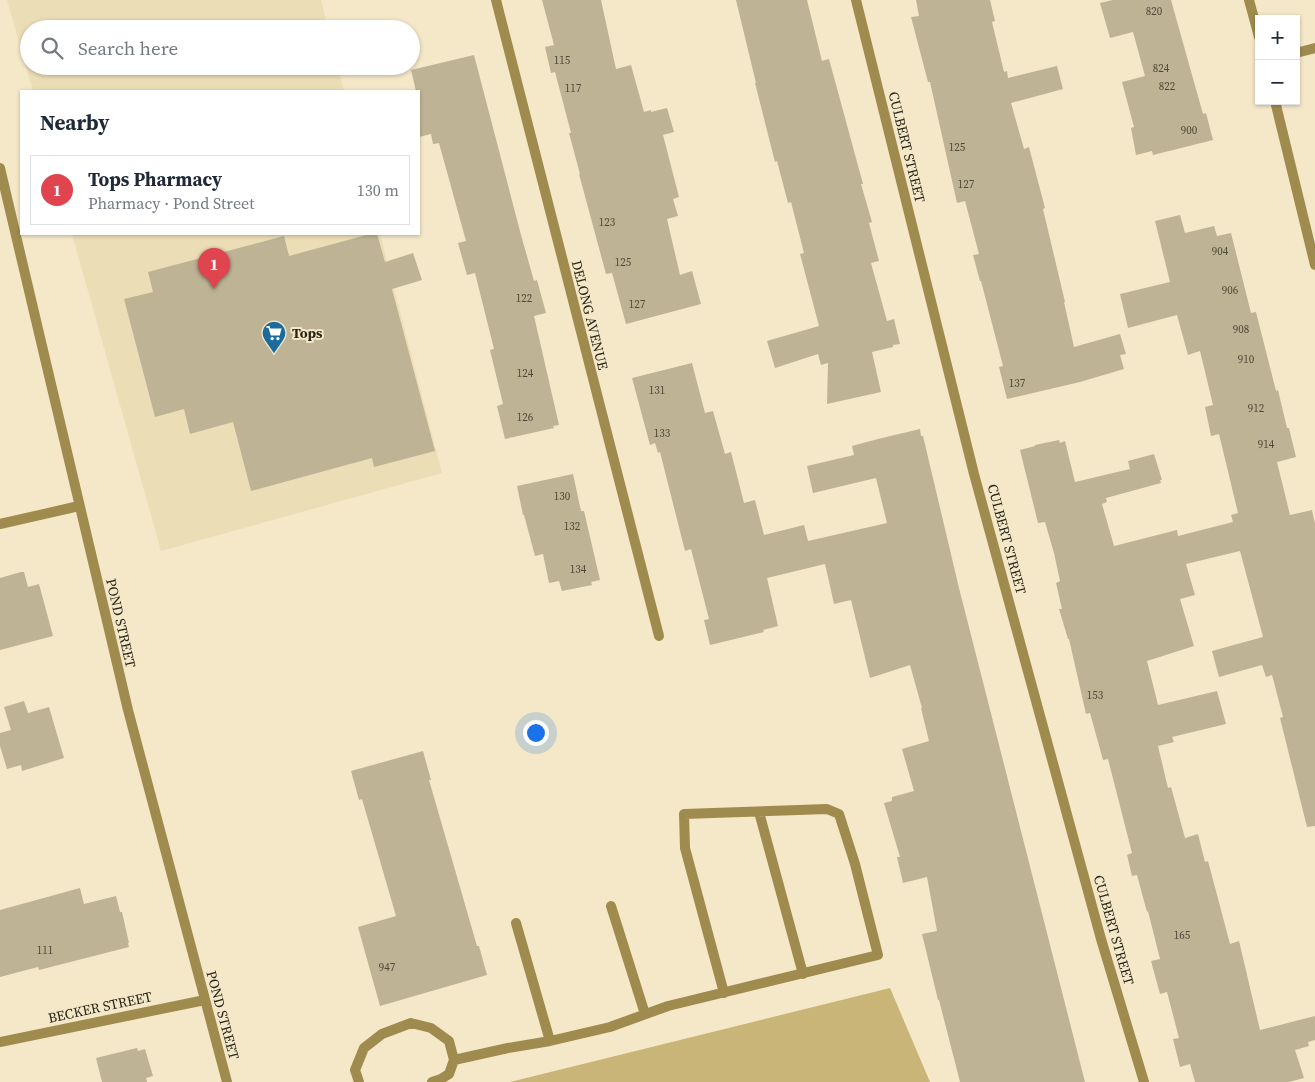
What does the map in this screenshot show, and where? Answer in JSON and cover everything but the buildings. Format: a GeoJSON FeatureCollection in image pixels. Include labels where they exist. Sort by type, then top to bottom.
{"type":"FeatureCollection","features":[{"type":"Feature","properties":{"kind":"street","name":"DELONG AVENUE"},"geometry":{"type":"LineString","coordinates":[[496,0],[659,636]]}},
{"type":"Feature","properties":{"kind":"street","name":"CULBERT STREET"},"geometry":{"type":"LineString","coordinates":[[856,0],[977,483],[1101,939],[1144,1082]]}},
{"type":"Feature","properties":{"kind":"street"},"geometry":{"type":"LineString","coordinates":[[1249,0],[1255,22]]}},
{"type":"Feature","properties":{"kind":"street"},"geometry":{"type":"LineString","coordinates":[[1300,52],[1315,48]]}},
{"type":"Feature","properties":{"kind":"street"},"geometry":{"type":"LineString","coordinates":[[1276,105],[1315,264]]}},
{"type":"Feature","properties":{"kind":"street","name":"POND STREET"},"geometry":{"type":"LineString","coordinates":[[0,168],[2,183],[128,710],[227,1082]]}},
{"type":"Feature","properties":{"kind":"street"},"geometry":{"type":"LineString","coordinates":[[0,524],[79,506]]}},
{"type":"Feature","properties":{"kind":"street"},"geometry":{"type":"LineString","coordinates":[[454,1060],[610,1027],[668,1006],[878,955],[855,864],[839,814],[827,809],[684,814],[685,848],[724,992]]}},
{"type":"Feature","properties":{"kind":"street"},"geometry":{"type":"LineString","coordinates":[[760,812],[803,974]]}},
{"type":"Feature","properties":{"kind":"street"},"geometry":{"type":"LineString","coordinates":[[611,906],[645,1014]]}},
{"type":"Feature","properties":{"kind":"street"},"geometry":{"type":"LineString","coordinates":[[516,923],[550,1041]]}},
{"type":"Feature","properties":{"kind":"street","name":"BECKER STREET"},"geometry":{"type":"LineString","coordinates":[[0,1042],[205,1000]]}},
{"type":"Feature","properties":{"kind":"street"},"geometry":{"type":"LineString","coordinates":[[359,1082],[355,1070],[364,1048],[382,1034],[411,1023],[431,1028],[449,1042],[454,1060],[449,1074],[432,1082]]}},
{"type":"Feature","properties":{"kind":"shaded area"},"geometry":{"type":"Polygon","coordinates":[[[7,0],[321,0],[326,20],[20,20],[20,46],[7,0]]]}},
{"type":"Feature","properties":{"kind":"shaded area"},"geometry":{"type":"Polygon","coordinates":[[[28,75],[340,75],[344,90],[33,90],[28,75]]]}},
{"type":"Feature","properties":{"kind":"shaded area","name":"Tops"},"geometry":{"type":"Polygon","coordinates":[[[72,235],[380,235],[442,473],[161,551],[72,235]]]}},
{"type":"Feature","properties":{"kind":"shaded area"},"geometry":{"type":"Polygon","coordinates":[[[890,988],[930,1082],[510,1082],[890,988]]]}},
{"type":"Feature","properties":{"kind":"place","name":"Tops Pharmacy"},"geometry":{"type":"Point","coordinates":[214,289]}},
{"type":"Feature","properties":{"kind":"place","name":"Tops"},"geometry":{"type":"Point","coordinates":[274,354]}}]}
